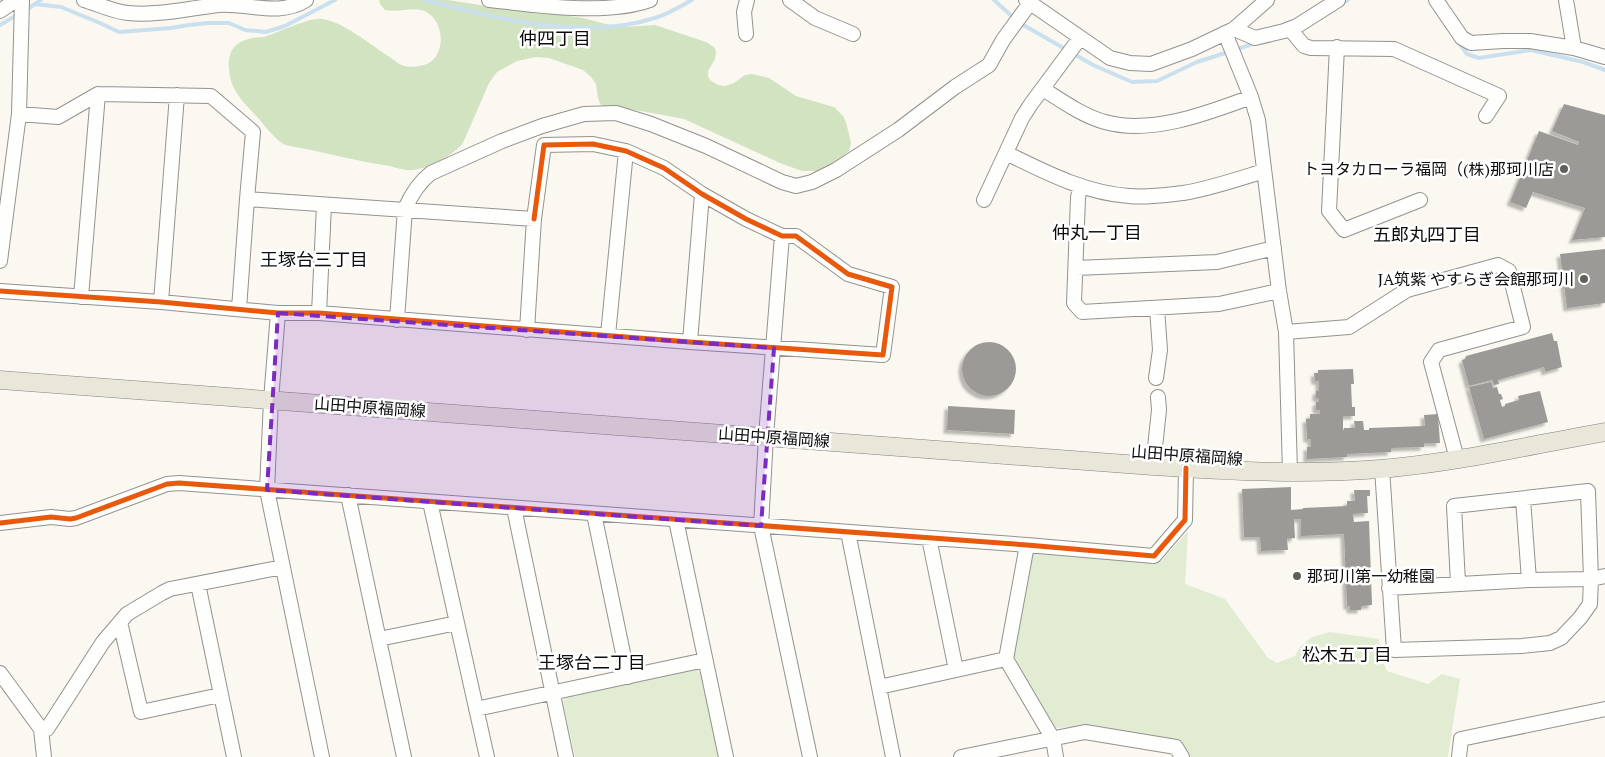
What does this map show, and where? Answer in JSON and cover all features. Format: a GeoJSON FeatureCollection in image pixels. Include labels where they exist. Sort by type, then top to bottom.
{"type":"FeatureCollection","features":[{"type":"Feature","properties":{"kind":"main road","name":"山田中原福岡線"},"geometry":{"type":"LineString","coordinates":[[0,380],[1248,472],[1382,468],[1457,459],[1605,432]]}},
{"type":"Feature","properties":{"kind":"street"},"geometry":{"type":"LineString","coordinates":[[0,11],[16,0]]}},
{"type":"Feature","properties":{"kind":"street"},"geometry":{"type":"LineString","coordinates":[[0,261],[3,214],[19,114],[22,0]]}},
{"type":"Feature","properties":{"kind":"street"},"geometry":{"type":"LineString","coordinates":[[84,0],[127,13],[176,12],[221,5],[275,9],[300,4],[306,0]]}},
{"type":"Feature","properties":{"kind":"street"},"geometry":{"type":"LineString","coordinates":[[489,0],[551,6],[612,8],[650,0]]}},
{"type":"Feature","properties":{"kind":"street"},"geometry":{"type":"LineString","coordinates":[[746,0],[744,12],[746,34]]}},
{"type":"Feature","properties":{"kind":"street"},"geometry":{"type":"LineString","coordinates":[[790,0],[815,18],[853,34]]}},
{"type":"Feature","properties":{"kind":"street"},"geometry":{"type":"LineString","coordinates":[[398,320],[405,209],[410,196],[431,173],[502,141],[542,126],[584,114],[616,113],[651,124],[706,146],[782,182],[796,186],[812,182],[836,170],[898,130],[989,64],[1028,1],[1110,58],[1130,63],[1151,64],[1192,49],[1229,31],[1267,0]]}},
{"type":"Feature","properties":{"kind":"street"},"geometry":{"type":"LineString","coordinates":[[1229,31],[1255,38],[1290,29],[1338,0]]}},
{"type":"Feature","properties":{"kind":"street"},"geometry":{"type":"LineString","coordinates":[[1436,0],[1462,38],[1471,43],[1530,42],[1574,48],[1605,57]]}},
{"type":"Feature","properties":{"kind":"street"},"geometry":{"type":"LineString","coordinates":[[1566,0],[1574,48]]}},
{"type":"Feature","properties":{"kind":"street"},"geometry":{"type":"LineString","coordinates":[[1290,29],[1304,46],[1310,48],[1394,49],[1499,96],[1486,116]]}},
{"type":"Feature","properties":{"kind":"street"},"geometry":{"type":"LineString","coordinates":[[1229,31],[1258,120],[1279,291],[1286,332],[1290,472]]}},
{"type":"Feature","properties":{"kind":"street"},"geometry":{"type":"LineString","coordinates":[[984,200],[1030,104],[1044,89],[1080,38]]}},
{"type":"Feature","properties":{"kind":"street"},"geometry":{"type":"LineString","coordinates":[[1337,47],[1329,211],[1344,230],[1420,200]]}},
{"type":"Feature","properties":{"kind":"street"},"geometry":{"type":"LineString","coordinates":[[1044,89],[1074,108],[1104,122],[1129,126],[1183,119],[1251,97]]}},
{"type":"Feature","properties":{"kind":"street"},"geometry":{"type":"LineString","coordinates":[[19,114],[58,117],[98,94],[211,96],[253,132],[239,309]]}},
{"type":"Feature","properties":{"kind":"street"},"geometry":{"type":"LineString","coordinates":[[81,298],[98,94]]}},
{"type":"Feature","properties":{"kind":"street"},"geometry":{"type":"LineString","coordinates":[[161,302],[177,95]]}},
{"type":"Feature","properties":{"kind":"street"},"geometry":{"type":"LineString","coordinates":[[0,291],[161,302],[278,313],[319,313],[527,330],[883,355],[892,286],[848,274],[796,236],[782,236],[746,219],[702,194],[664,168],[626,151],[593,144],[544,145],[534,219],[527,330]]}},
{"type":"Feature","properties":{"kind":"street"},"geometry":{"type":"LineString","coordinates":[[608,335],[626,151]]}},
{"type":"Feature","properties":{"kind":"street"},"geometry":{"type":"LineString","coordinates":[[1006,154],[1080,186],[1106,193],[1130,196],[1184,193],[1264,172]]}},
{"type":"Feature","properties":{"kind":"street"},"geometry":{"type":"LineString","coordinates":[[1080,186],[1074,303],[1082,312],[1219,304],[1279,291]]}},
{"type":"Feature","properties":{"kind":"street"},"geometry":{"type":"LineString","coordinates":[[690,342],[702,194]]}},
{"type":"Feature","properties":{"kind":"street"},"geometry":{"type":"LineString","coordinates":[[247,199],[534,219]]}},
{"type":"Feature","properties":{"kind":"street"},"geometry":{"type":"LineString","coordinates":[[319,313],[324,205]]}},
{"type":"Feature","properties":{"kind":"street"},"geometry":{"type":"LineString","coordinates":[[782,236],[766,436],[761,526],[810,757]]}},
{"type":"Feature","properties":{"kind":"street"},"geometry":{"type":"LineString","coordinates":[[1076,268],[1217,262],[1274,248]]}},
{"type":"Feature","properties":{"kind":"street"},"geometry":{"type":"LineString","coordinates":[[1286,332],[1349,327],[1407,290],[1498,265],[1509,271],[1523,327],[1439,350],[1431,362],[1457,459]]}},
{"type":"Feature","properties":{"kind":"street"},"geometry":{"type":"LineString","coordinates":[[1156,378],[1160,350],[1157,308]]}},
{"type":"Feature","properties":{"kind":"street"},"geometry":{"type":"LineString","coordinates":[[278,313],[271,400],[267,490],[322,757]]}},
{"type":"Feature","properties":{"kind":"street"},"geometry":{"type":"LineString","coordinates":[[1153,466],[1159,410],[1158,397]]}},
{"type":"Feature","properties":{"kind":"street"},"geometry":{"type":"LineString","coordinates":[[0,523],[51,516],[76,518],[167,484],[194,484],[1154,556],[1185,520],[1186,468]]}},
{"type":"Feature","properties":{"kind":"street"},"geometry":{"type":"LineString","coordinates":[[1382,468],[1394,650],[1505,647],[1550,643],[1561,638],[1590,604],[1588,491],[1454,506],[1458,583]]}},
{"type":"Feature","properties":{"kind":"street"},"geometry":{"type":"LineString","coordinates":[[348,495],[404,757]]}},
{"type":"Feature","properties":{"kind":"street"},"geometry":{"type":"LineString","coordinates":[[1523,499],[1529,580]]}},
{"type":"Feature","properties":{"kind":"street"},"geometry":{"type":"LineString","coordinates":[[430,502],[487,757]]}},
{"type":"Feature","properties":{"kind":"street"},"geometry":{"type":"LineString","coordinates":[[514,508],[566,757]]}},
{"type":"Feature","properties":{"kind":"street"},"geometry":{"type":"LineString","coordinates":[[594,514],[628,677]]}},
{"type":"Feature","properties":{"kind":"street"},"geometry":{"type":"LineString","coordinates":[[676,520],[726,757]]}},
{"type":"Feature","properties":{"kind":"street"},"geometry":{"type":"LineString","coordinates":[[848,532],[893,757]]}},
{"type":"Feature","properties":{"kind":"street"},"geometry":{"type":"LineString","coordinates":[[929,538],[956,670]]}},
{"type":"Feature","properties":{"kind":"street"},"geometry":{"type":"LineString","coordinates":[[1027,545],[1006,659],[1053,739],[1056,757]]}},
{"type":"Feature","properties":{"kind":"street"},"geometry":{"type":"LineString","coordinates":[[41,730],[47,729],[103,642],[127,614],[170,589],[283,567]]}},
{"type":"Feature","properties":{"kind":"street"},"geometry":{"type":"LineString","coordinates":[[1389,588],[1458,583],[1591,579],[1605,576]]}},
{"type":"Feature","properties":{"kind":"street"},"geometry":{"type":"LineString","coordinates":[[198,584],[234,757]]}},
{"type":"Feature","properties":{"kind":"street"},"geometry":{"type":"LineString","coordinates":[[120,622],[141,712],[220,695]]}},
{"type":"Feature","properties":{"kind":"street"},"geometry":{"type":"LineString","coordinates":[[379,639],[457,623]]}},
{"type":"Feature","properties":{"kind":"street"},"geometry":{"type":"LineString","coordinates":[[879,687],[1006,659]]}},
{"type":"Feature","properties":{"kind":"street"},"geometry":{"type":"LineString","coordinates":[[476,709],[705,660]]}},
{"type":"Feature","properties":{"kind":"street"},"geometry":{"type":"LineString","coordinates":[[0,673],[41,730],[44,757]]}},
{"type":"Feature","properties":{"kind":"street"},"geometry":{"type":"LineString","coordinates":[[1459,757],[1461,739],[1605,709]]}},
{"type":"Feature","properties":{"kind":"street"},"geometry":{"type":"LineString","coordinates":[[961,757],[1085,732],[1176,746],[1182,757]]}},
{"type":"Feature","properties":{"kind":"highlighted area"},"geometry":{"type":"Polygon","coordinates":[[[278,313],[774,348],[761,526],[267,490],[278,313]]]}},
{"type":"Feature","properties":{"kind":"green space"},"geometry":{"type":"Polygon","coordinates":[[[379,0],[448,0],[518,11],[551,13],[625,27],[655,25],[706,42],[715,48],[715,59],[708,71],[708,76],[710,80],[718,85],[725,86],[734,83],[745,75],[752,74],[769,78],[796,96],[834,107],[846,122],[851,143],[849,151],[829,168],[820,171],[802,171],[780,163],[684,119],[630,109],[604,107],[600,104],[596,84],[583,70],[549,58],[536,57],[517,61],[497,72],[489,83],[463,143],[447,157],[426,167],[404,170],[285,145],[279,141],[235,90],[230,77],[229,66],[232,50],[246,40],[264,37],[302,23],[322,19],[347,29],[403,65],[411,67],[427,64],[432,61],[439,51],[441,40],[437,23],[432,16],[426,12],[414,9],[385,10],[379,0]]]}},
{"type":"Feature","properties":{"kind":"green space"},"geometry":{"type":"Polygon","coordinates":[[[1188,531],[1185,584],[1225,599],[1268,658],[1277,663],[1295,656],[1300,647],[1312,637],[1330,632],[1379,639],[1380,655],[1387,671],[1428,684],[1442,674],[1460,679],[1448,757],[1186,757],[1186,751],[1177,740],[1092,726],[1054,728],[1012,662],[1030,552],[1161,561],[1188,531]]]}},
{"type":"Feature","properties":{"kind":"green space"},"geometry":{"type":"Polygon","coordinates":[[[695,668],[702,674],[719,757],[575,757],[563,702],[565,696],[695,668]]]}},
{"type":"Feature","properties":{"kind":"building","name":"トヨタカローラ福岡（(株)那珂川店"},"geometry":{"type":"Polygon","coordinates":[[[1564,104],[1605,115],[1605,237],[1572,240],[1585,208],[1533,192],[1526,208],[1510,202],[1539,131],[1578,145],[1579,142],[1552,131],[1564,104]]]}},
{"type":"Feature","properties":{"kind":"building","name":"JA筑紫 やすらぎ会館那珂川"},"geometry":{"type":"Polygon","coordinates":[[[1605,249],[1605,303],[1567,308],[1560,254],[1605,249]]]}},
{"type":"Feature","properties":{"kind":"building"},"geometry":{"type":"Polygon","coordinates":[[[1552,333],[1554,341],[1557,341],[1562,367],[1545,372],[1544,367],[1498,380],[1499,384],[1494,385],[1492,380],[1469,386],[1462,360],[1466,356],[1552,333]]]}},
{"type":"Feature","properties":{"kind":"building"},"geometry":{"type":"Polygon","coordinates":[[[989,342],[999,344],[1008,350],[1014,359],[1016,369],[1014,379],[1008,388],[999,394],[989,396],[979,394],[970,388],[964,379],[962,369],[964,359],[970,350],[979,344],[989,342]]]}},
{"type":"Feature","properties":{"kind":"building"},"geometry":{"type":"Polygon","coordinates":[[[1353,369],[1354,384],[1351,384],[1352,407],[1355,407],[1355,416],[1343,416],[1343,431],[1344,428],[1355,428],[1354,421],[1363,421],[1364,430],[1369,430],[1369,428],[1425,426],[1424,415],[1438,414],[1440,443],[1424,443],[1424,447],[1391,448],[1391,452],[1347,454],[1347,457],[1307,459],[1307,447],[1311,447],[1311,439],[1307,439],[1306,419],[1310,419],[1310,414],[1320,414],[1320,410],[1316,410],[1316,402],[1319,402],[1319,398],[1316,398],[1316,391],[1319,391],[1319,381],[1315,381],[1314,373],[1318,373],[1318,370],[1353,369]]]}},
{"type":"Feature","properties":{"kind":"building"},"geometry":{"type":"Polygon","coordinates":[[[1491,382],[1493,388],[1497,387],[1499,394],[1501,394],[1503,399],[1500,400],[1502,407],[1505,404],[1519,400],[1518,396],[1540,391],[1548,422],[1484,439],[1469,387],[1491,382]]]}},
{"type":"Feature","properties":{"kind":"building"},"geometry":{"type":"Polygon","coordinates":[[[948,406],[1015,410],[1014,434],[947,430],[948,406]]]}},
{"type":"Feature","properties":{"kind":"building"},"geometry":{"type":"Polygon","coordinates":[[[1291,487],[1291,510],[1347,506],[1347,501],[1355,501],[1354,490],[1370,490],[1370,496],[1367,496],[1368,513],[1353,514],[1354,522],[1369,521],[1372,605],[1361,606],[1361,610],[1350,610],[1350,606],[1347,606],[1344,534],[1301,536],[1301,519],[1294,519],[1295,538],[1287,539],[1288,550],[1261,551],[1260,537],[1244,537],[1242,489],[1291,487]]]}},
{"type":"Feature","properties":{"kind":"waterway"},"geometry":{"type":"LineString","coordinates":[[26,10],[41,0]]}},
{"type":"Feature","properties":{"kind":"waterway"},"geometry":{"type":"LineString","coordinates":[[35,4],[61,7],[119,32],[208,23],[229,23],[245,30],[266,32],[285,26],[335,0]]}},
{"type":"Feature","properties":{"kind":"waterway"},"geometry":{"type":"LineString","coordinates":[[425,0],[511,20],[571,27],[601,27],[630,24],[658,17],[692,0]]}},
{"type":"Feature","properties":{"kind":"waterway"},"geometry":{"type":"LineString","coordinates":[[994,0],[1015,19]]}},
{"type":"Feature","properties":{"kind":"waterway"},"geometry":{"type":"LineString","coordinates":[[1341,4],[1348,0]]}},
{"type":"Feature","properties":{"kind":"waterway"},"geometry":{"type":"LineString","coordinates":[[0,25],[17,15]]}},
{"type":"Feature","properties":{"kind":"waterway"},"geometry":{"type":"LineString","coordinates":[[1020,23],[1093,65],[1132,82],[1157,81],[1197,62],[1256,43]]}},
{"type":"Feature","properties":{"kind":"waterway"},"geometry":{"type":"LineString","coordinates":[[1458,41],[1467,54],[1479,58],[1531,50],[1583,62],[1605,70]]}},
{"type":"Feature","properties":{"kind":"cycle path"},"geometry":{"type":"LineString","coordinates":[[0,291],[161,302],[278,313],[319,313],[883,355],[892,287],[848,274],[796,236],[782,236],[746,219],[702,194],[664,168],[626,151],[593,144],[544,145],[534,219]]}},
{"type":"Feature","properties":{"kind":"cycle path"},"geometry":{"type":"LineString","coordinates":[[0,523],[51,517],[76,518],[167,484],[179,483],[1154,556],[1185,520],[1186,468]]}},
{"type":"Feature","properties":{"kind":"place","name":"トヨタカローラ福岡（(株)那珂川店"},"geometry":{"type":"Point","coordinates":[1564,169]}},
{"type":"Feature","properties":{"kind":"place","name":"JA筑紫 やすらぎ会館那珂川"},"geometry":{"type":"Point","coordinates":[1584,279]}},
{"type":"Feature","properties":{"kind":"place","name":"那珂川第一幼稚園"},"geometry":{"type":"Point","coordinates":[1297,576]}},
{"type":"Feature","properties":{"kind":"district","name":"仲四丁目"},"geometry":{"type":"Point","coordinates":[555,39]}},
{"type":"Feature","properties":{"kind":"district","name":"仲丸一丁目"},"geometry":{"type":"Point","coordinates":[1097,233]}},
{"type":"Feature","properties":{"kind":"district","name":"五郎丸四丁目"},"geometry":{"type":"Point","coordinates":[1427,235]}},
{"type":"Feature","properties":{"kind":"district","name":"王塚台三丁目"},"geometry":{"type":"Point","coordinates":[314,260]}},
{"type":"Feature","properties":{"kind":"district","name":"松木五丁目"},"geometry":{"type":"Point","coordinates":[1347,655]}},
{"type":"Feature","properties":{"kind":"district","name":"王塚台二丁目"},"geometry":{"type":"Point","coordinates":[592,663]}}]}
